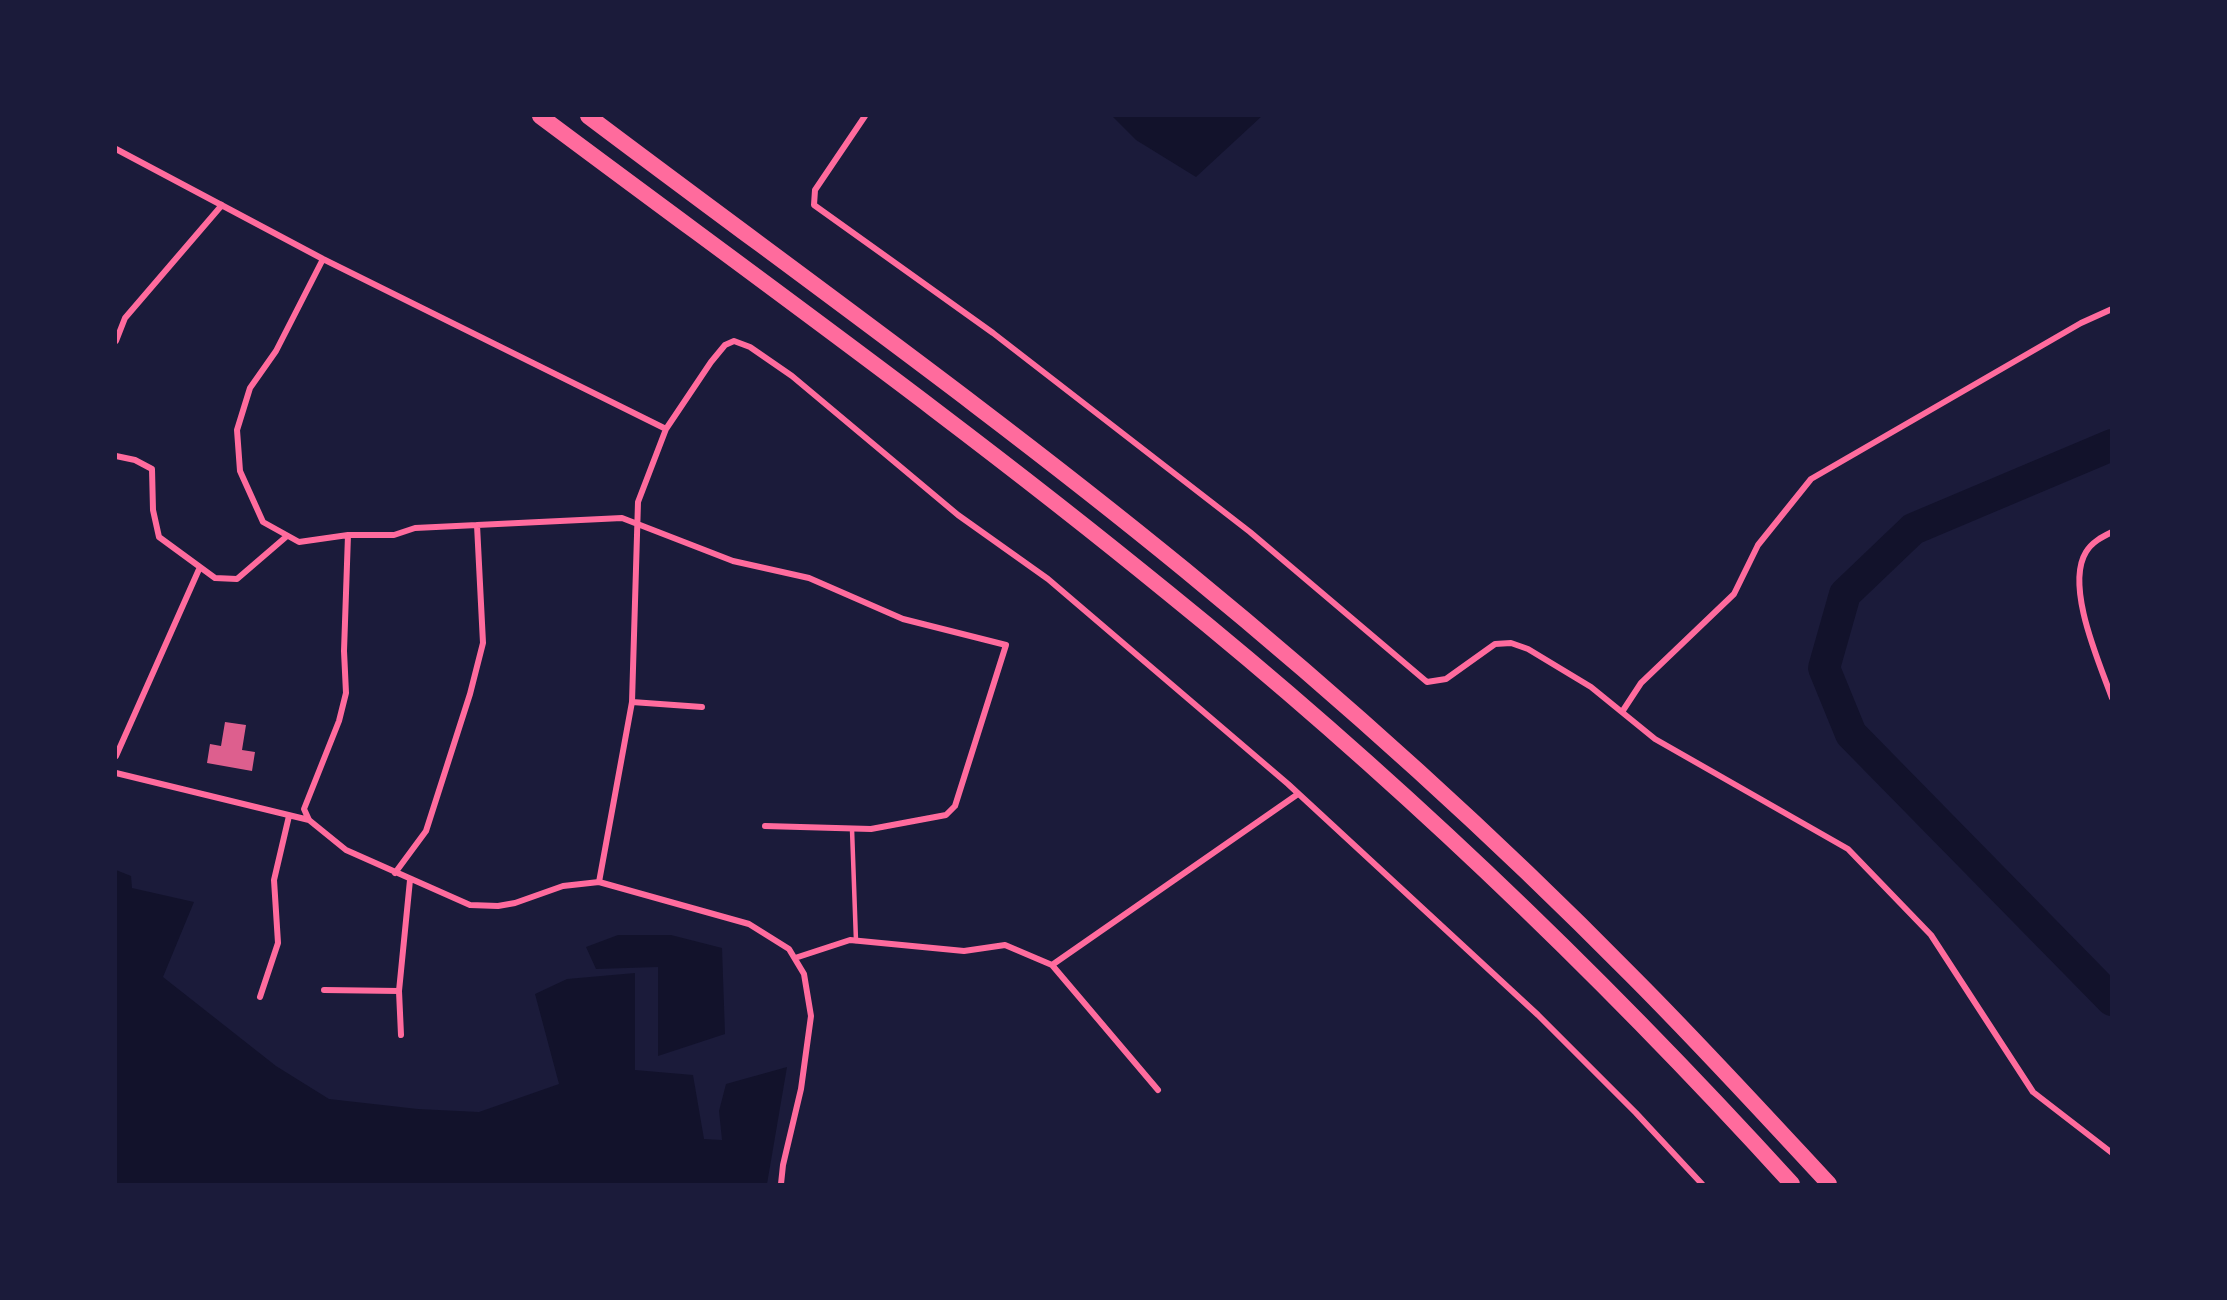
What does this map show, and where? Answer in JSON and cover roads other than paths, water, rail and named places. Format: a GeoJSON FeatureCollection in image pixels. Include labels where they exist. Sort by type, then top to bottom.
{"type":"FeatureCollection","features":[{"type":"Feature","properties":{"kind":"highway"},"geometry":{"type":"LineString","coordinates":[[540,116],[983,446],[1169,593],[1326,726],[1469,855],[1611,991],[1792,1185]]}},
{"type":"Feature","properties":{"kind":"highway"},"geometry":{"type":"LineString","coordinates":[[588,116],[993,420],[1184,570],[1343,705],[1485,832],[1630,973],[1829,1185]]}},
{"type":"Feature","properties":{"kind":"street"},"geometry":{"type":"LineString","coordinates":[[865,116],[815,190],[814,205],[993,333],[1241,525],[1427,682],[1446,679],[1494,645],[1511,643],[1528,649],[1591,687],[1655,739],[1848,849],[1931,935],[2033,1092],[2112,1153]]}},
{"type":"Feature","properties":{"kind":"street"},"geometry":{"type":"LineString","coordinates":[[116,149],[323,259],[666,429]]}},
{"type":"Feature","properties":{"kind":"street"},"geometry":{"type":"LineString","coordinates":[[116,341],[125,318],[222,206]]}},
{"type":"Feature","properties":{"kind":"street"},"geometry":{"type":"LineString","coordinates":[[323,259],[276,351],[250,388],[237,430],[240,471],[263,522],[287,536],[299,542],[348,535],[394,535],[415,528],[622,518],[733,561],[809,578],[903,619],[1006,645],[956,806],[946,815],[871,829],[765,826]]}},
{"type":"Feature","properties":{"kind":"street"},"geometry":{"type":"LineString","coordinates":[[1622,712],[1641,683],[1734,594],[1758,545],[1811,479],[2081,322],[2112,309]]}},
{"type":"Feature","properties":{"kind":"street"},"geometry":{"type":"LineString","coordinates":[[599,882],[632,702],[638,502],[666,429],[726,345],[734,341],[750,347],[800,383],[958,515],[1048,579],[1298,794],[1538,1015],[1702,1185]]}},
{"type":"Feature","properties":{"kind":"street"},"geometry":{"type":"LineString","coordinates":[[116,456],[135,460],[152,469],[153,510],[159,537],[215,578],[237,579],[287,536]]}},
{"type":"Feature","properties":{"kind":"street"},"geometry":{"type":"LineString","coordinates":[[395,873],[426,831],[470,694],[483,643],[477,525]]}},
{"type":"Feature","properties":{"kind":"street"},"geometry":{"type":"LineString","coordinates":[[2112,532],[2098,539],[2086,551],[2079,570],[2080,596],[2112,698]]}},
{"type":"Feature","properties":{"kind":"street"},"geometry":{"type":"LineString","coordinates":[[348,535],[344,651],[346,693],[339,720],[304,809],[309,820],[346,850],[470,905],[498,906],[515,903],[563,886],[599,882],[749,924],[789,949],[804,974],[811,1016],[801,1089],[783,1165],[781,1185]]}},
{"type":"Feature","properties":{"kind":"street"},"geometry":{"type":"LineString","coordinates":[[116,756],[200,567]]}},
{"type":"Feature","properties":{"kind":"street"},"geometry":{"type":"LineString","coordinates":[[632,702],[702,707]]}},
{"type":"Feature","properties":{"kind":"street"},"geometry":{"type":"LineString","coordinates":[[116,773],[309,820]]}},
{"type":"Feature","properties":{"kind":"street"},"geometry":{"type":"LineString","coordinates":[[1052,965],[1298,794]]}},
{"type":"Feature","properties":{"kind":"street"},"geometry":{"type":"LineString","coordinates":[[260,997],[278,943],[274,880],[289,816]]}},
{"type":"Feature","properties":{"kind":"street"},"geometry":{"type":"LineString","coordinates":[[401,1035],[399,991],[410,880]]}},
{"type":"Feature","properties":{"kind":"street"},"geometry":{"type":"LineString","coordinates":[[795,958],[856,941],[964,951],[1005,945],[1052,965],[1158,1090]]}},
{"type":"Feature","properties":{"kind":"street"},"geometry":{"type":"LineString","coordinates":[[324,990],[399,991]]}},
{"type":"Feature","properties":{"kind":"lane"},"geometry":{"type":"LineString","coordinates":[[852,829],[856,941]]}},
{"type":"Feature","properties":{"kind":"waterway"},"geometry":{"type":"LineString","coordinates":[[2112,445],[1913,529],[1845,594],[1824,668],[1851,734],[2112,1000]]}}]}
